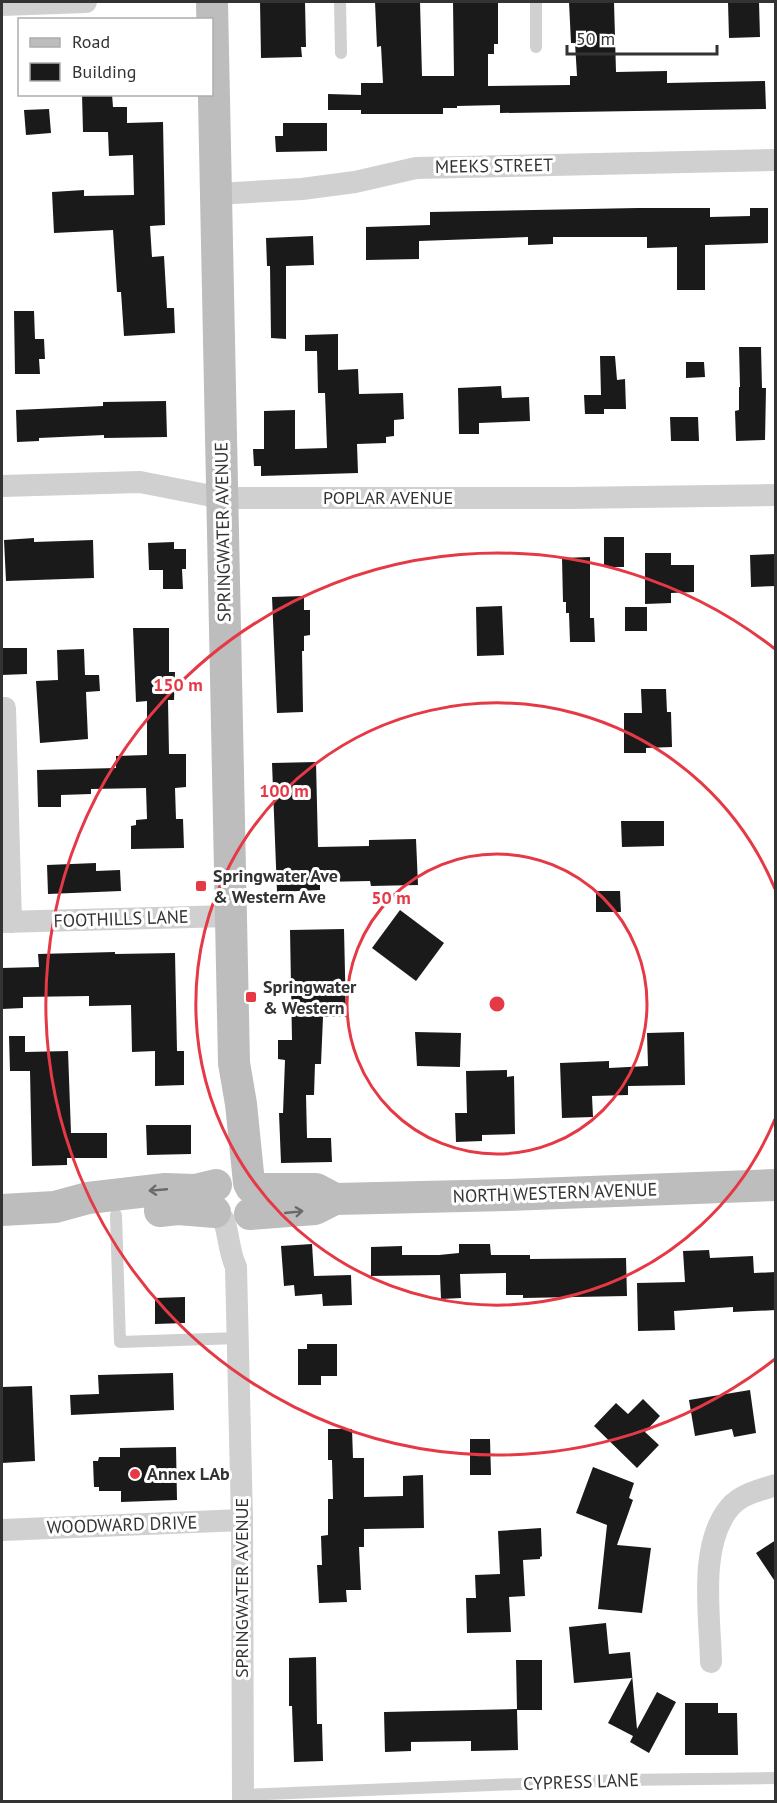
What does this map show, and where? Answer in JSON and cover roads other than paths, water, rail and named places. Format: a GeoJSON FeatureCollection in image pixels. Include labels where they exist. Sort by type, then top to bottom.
{"type":"FeatureCollection","features":[{"type":"Feature","properties":{"kind":"street"},"geometry":{"type":"LineString","coordinates":[[2,5],[86,2]]}},
{"type":"Feature","properties":{"kind":"street","name":"SPRINGWATER AVENUE"},"geometry":{"type":"LineString","coordinates":[[212,2],[212,18]]}},
{"type":"Feature","properties":{"kind":"street","name":"SPRINGWATER AVENUE"},"geometry":{"type":"LineString","coordinates":[[213,50],[230,916],[234,1063],[241,1104],[234,1201],[228,1235],[230,1253],[236,1267],[242,1520],[242,1798]]}},
{"type":"Feature","properties":{"kind":"street","name":"MEEKS STREET"},"geometry":{"type":"LineString","coordinates":[[216,194],[302,189],[355,182],[416,168],[776,160]]}},
{"type":"Feature","properties":{"kind":"street","name":"POPLAR AVENUE"},"geometry":{"type":"LineString","coordinates":[[2,486],[140,482],[222,498],[569,498],[776,495]]}},
{"type":"Feature","properties":{"kind":"street","name":"FOOTHILLS LANE"},"geometry":{"type":"LineString","coordinates":[[2,708],[5,708],[6,922],[230,916]]}},
{"type":"Feature","properties":{"kind":"street","name":"NORTH WESTERN AVENUE"},"geometry":{"type":"LineString","coordinates":[[55,1207],[89,1215],[116,1215],[234,1201],[261,1189],[316,1189],[335,1199],[776,1185]]}},
{"type":"Feature","properties":{"kind":"street","name":"NORTH WESTERN AVENUE"},"geometry":{"type":"LineString","coordinates":[[2,1210],[55,1207],[88,1198],[165,1189],[195,1190],[234,1201]]}},
{"type":"Feature","properties":{"kind":"street"},"geometry":{"type":"LineString","coordinates":[[711,1662],[709,1585],[711,1547],[718,1525],[731,1506],[751,1492],[776,1485]]}},
{"type":"Feature","properties":{"kind":"street","name":"WOODWARD DRIVE"},"geometry":{"type":"LineString","coordinates":[[2,1530],[242,1520]]}},
{"type":"Feature","properties":{"kind":"lane"},"geometry":{"type":"LineString","coordinates":[[340,2],[341,53]]}},
{"type":"Feature","properties":{"kind":"lane"},"geometry":{"type":"LineString","coordinates":[[536,2],[536,47]]}},
{"type":"Feature","properties":{"kind":"lane"},"geometry":{"type":"LineString","coordinates":[[116,1215],[120,1342],[237,1338]]}},
{"type":"Feature","properties":{"kind":"lane","name":"CYPRESS LANE"},"geometry":{"type":"LineString","coordinates":[[242,1798],[619,1780],[776,1778]]}},
{"type":"Feature","properties":{"kind":"place","name":"Springwater Ave & Western Ave"},"geometry":{"type":"Point","coordinates":[201,886]}},
{"type":"Feature","properties":{"kind":"place","name":"Springwater & Western"},"geometry":{"type":"Point","coordinates":[251,997]}},
{"type":"Feature","properties":{"kind":"place","name":"Annex LAb"},"geometry":{"type":"Point","coordinates":[135,1474]}}]}
